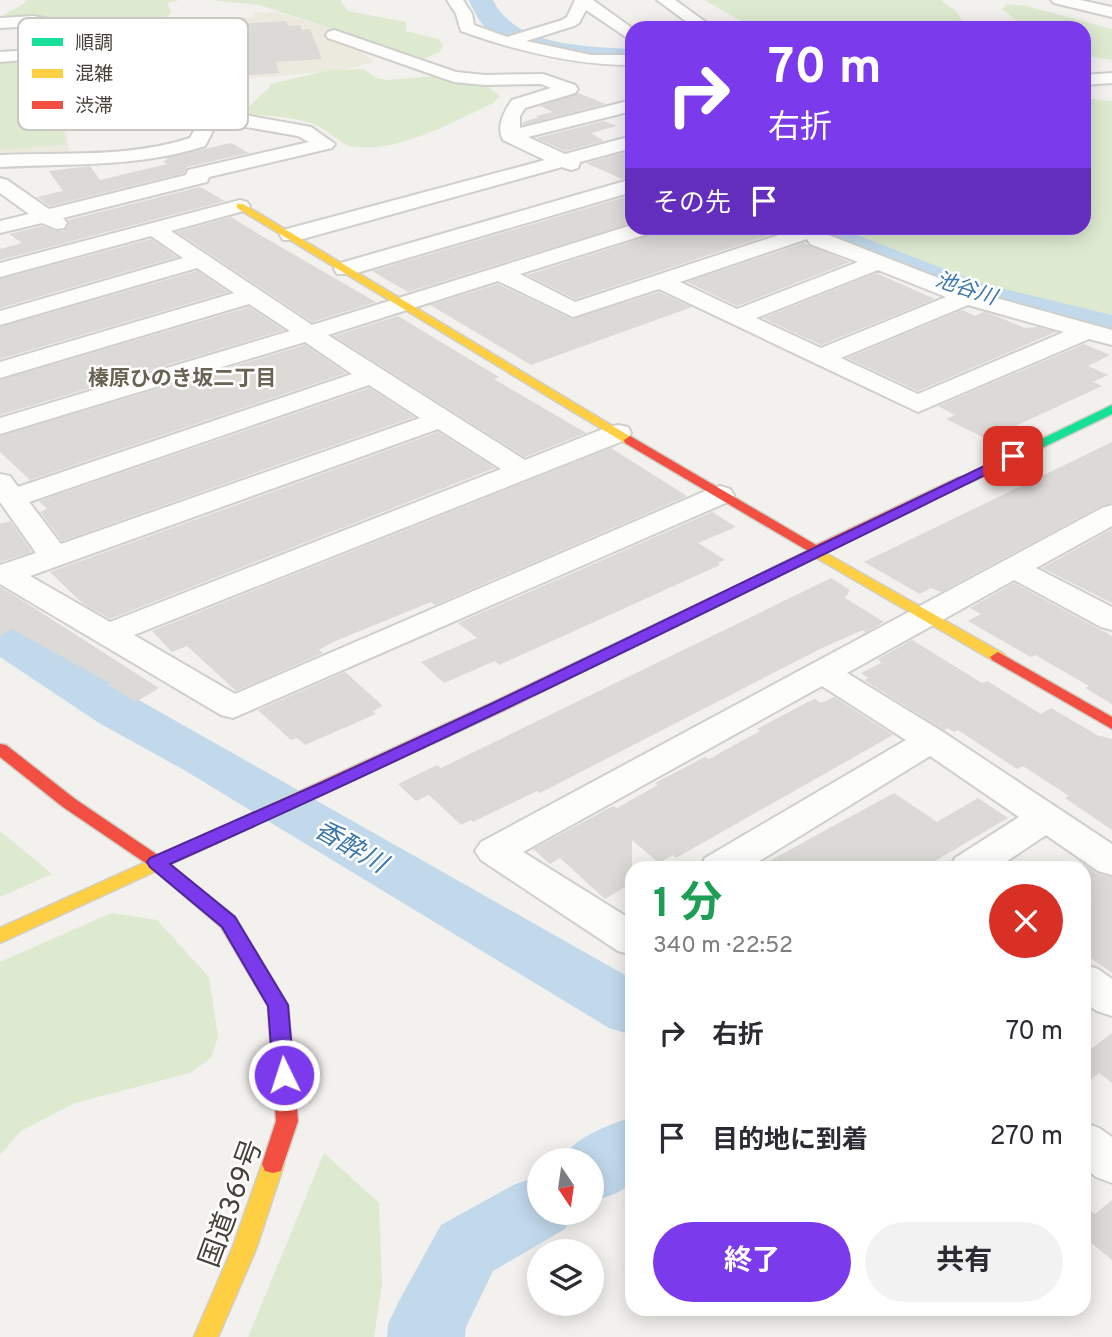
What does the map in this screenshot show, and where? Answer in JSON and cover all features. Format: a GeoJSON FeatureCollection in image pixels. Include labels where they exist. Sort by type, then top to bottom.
{"type":"FeatureCollection","features":[{"type":"Feature","properties":{"kind":"main road"},"geometry":{"type":"LineString","coordinates":[[240,206],[720,495],[1112,724]]}},
{"type":"Feature","properties":{"kind":"main road"},"geometry":{"type":"LineString","coordinates":[[0,936],[497,707],[1112,409]]}},
{"type":"Feature","properties":{"kind":"main road","name":"国道369号"},"geometry":{"type":"LineString","coordinates":[[0,748],[69,803],[156,862],[228,922],[278,1005],[287,1121],[244,1248],[206,1337]]}},
{"type":"Feature","properties":{"kind":"street"},"geometry":{"type":"LineString","coordinates":[[455,0],[464,14],[467,28],[507,42],[591,60],[625,60]]}},
{"type":"Feature","properties":{"kind":"street"},"geometry":{"type":"LineString","coordinates":[[507,42],[573,20],[583,0],[625,31]]}},
{"type":"Feature","properties":{"kind":"street"},"geometry":{"type":"LineString","coordinates":[[665,0],[696,21]]}},
{"type":"Feature","properties":{"kind":"street"},"geometry":{"type":"LineString","coordinates":[[1059,0],[1112,12]]}},
{"type":"Feature","properties":{"kind":"street"},"geometry":{"type":"LineString","coordinates":[[0,23],[18,22]]}},
{"type":"Feature","properties":{"kind":"street"},"geometry":{"type":"LineString","coordinates":[[334,35],[454,76],[485,80],[543,79],[569,89]]}},
{"type":"Feature","properties":{"kind":"street"},"geometry":{"type":"LineString","coordinates":[[0,57],[18,56]]}},
{"type":"Feature","properties":{"kind":"street"},"geometry":{"type":"LineString","coordinates":[[510,136],[511,116],[517,104],[569,89],[589,78],[591,60]]}},
{"type":"Feature","properties":{"kind":"street"},"geometry":{"type":"LineString","coordinates":[[510,136],[625,106]]}},
{"type":"Feature","properties":{"kind":"street"},"geometry":{"type":"LineString","coordinates":[[0,228],[200,178],[195,174],[325,144],[304,131],[248,121]]}},
{"type":"Feature","properties":{"kind":"street"},"geometry":{"type":"LineString","coordinates":[[0,161],[133,157],[187,147],[198,142],[204,130]]}},
{"type":"Feature","properties":{"kind":"street"},"geometry":{"type":"LineString","coordinates":[[510,136],[625,187]]}},
{"type":"Feature","properties":{"kind":"street"},"geometry":{"type":"LineString","coordinates":[[291,235],[625,144]]}},
{"type":"Feature","properties":{"kind":"street"},"geometry":{"type":"LineString","coordinates":[[0,184],[90,246]]}},
{"type":"Feature","properties":{"kind":"street"},"geometry":{"type":"LineString","coordinates":[[345,269],[625,189]]}},
{"type":"Feature","properties":{"kind":"street"},"geometry":{"type":"LineString","coordinates":[[0,270],[240,206]]}},
{"type":"Feature","properties":{"kind":"street"},"geometry":{"type":"LineString","coordinates":[[154,229],[372,376],[523,471]]}},
{"type":"Feature","properties":{"kind":"street"},"geometry":{"type":"LineString","coordinates":[[0,426],[310,333],[625,234]]}},
{"type":"Feature","properties":{"kind":"street"},"geometry":{"type":"LineString","coordinates":[[500,273],[573,310],[662,282],[793,235]]}},
{"type":"Feature","properties":{"kind":"street"},"geometry":{"type":"LineString","coordinates":[[815,235],[818,239],[965,297],[1112,338]]}},
{"type":"Feature","properties":{"kind":"street"},"geometry":{"type":"LineString","coordinates":[[0,318],[201,260]]}},
{"type":"Feature","properties":{"kind":"street"},"geometry":{"type":"LineString","coordinates":[[736,317],[877,263]]}},
{"type":"Feature","properties":{"kind":"street"},"geometry":{"type":"LineString","coordinates":[[662,282],[918,404],[1087,331]]}},
{"type":"Feature","properties":{"kind":"street"},"geometry":{"type":"LineString","coordinates":[[0,370],[254,295]]}},
{"type":"Feature","properties":{"kind":"street"},"geometry":{"type":"LineString","coordinates":[[820,358],[965,297]]}},
{"type":"Feature","properties":{"kind":"street"},"geometry":{"type":"LineString","coordinates":[[55,557],[6,490],[372,376]]}},
{"type":"Feature","properties":{"kind":"street"},"geometry":{"type":"LineString","coordinates":[[441,419],[5,574],[233,707],[720,495]]}},
{"type":"Feature","properties":{"kind":"street"},"geometry":{"type":"LineString","coordinates":[[107,634],[618,433]]}},
{"type":"Feature","properties":{"kind":"street"},"geometry":{"type":"LineString","coordinates":[[625,929],[494,851],[1112,514]]}},
{"type":"Feature","properties":{"kind":"street"},"geometry":{"type":"LineString","coordinates":[[1012,567],[1112,620]]}},
{"type":"Feature","properties":{"kind":"street"},"geometry":{"type":"LineString","coordinates":[[821,671],[931,740],[1112,862]]}},
{"type":"Feature","properties":{"kind":"street"},"geometry":{"type":"LineString","coordinates":[[731,861],[931,740]]}},
{"type":"Feature","properties":{"kind":"street"},"geometry":{"type":"LineString","coordinates":[[980,861],[1045,818]]}},
{"type":"Feature","properties":{"kind":"street"},"geometry":{"type":"LineString","coordinates":[[1091,986],[1112,1000]]}},
{"type":"Feature","properties":{"kind":"street"},"geometry":{"type":"LineString","coordinates":[[1091,1148],[1112,1163]]}},
{"type":"Feature","properties":{"kind":"shaded area"},"geometry":{"type":"Polygon","coordinates":[[[276,12],[340,32],[325,37],[352,45],[374,62],[337,71],[248,78],[248,18],[236,18],[253,17],[253,13],[276,12]]]}},
{"type":"Feature","properties":{"kind":"shaded area"},"geometry":{"type":"Polygon","coordinates":[[[18,52],[18,130],[67,130],[69,154],[0,159],[0,54],[18,52]]]}},
{"type":"Feature","properties":{"kind":"green space"},"geometry":{"type":"Polygon","coordinates":[[[27,0],[180,0],[167,3],[171,12],[166,18],[3,17],[27,0]]]}},
{"type":"Feature","properties":{"kind":"green space"},"geometry":{"type":"Polygon","coordinates":[[[211,0],[340,0],[348,11],[406,22],[406,31],[438,39],[443,45],[440,52],[424,59],[259,5],[211,0]]]}},
{"type":"Feature","properties":{"kind":"green space"},"geometry":{"type":"Polygon","coordinates":[[[704,0],[941,0],[957,12],[962,21],[742,21],[704,0]]]}},
{"type":"Feature","properties":{"kind":"green space"},"geometry":{"type":"Polygon","coordinates":[[[1007,4],[1027,6],[1082,21],[1017,21],[1002,9],[1007,4]]]}},
{"type":"Feature","properties":{"kind":"green space"},"geometry":{"type":"Polygon","coordinates":[[[1091,23],[1112,29],[1112,60],[1091,56],[1091,23]]]}},
{"type":"Feature","properties":{"kind":"green space"},"geometry":{"type":"Polygon","coordinates":[[[18,59],[18,130],[64,130],[66,144],[0,150],[0,60],[18,59]]]}},
{"type":"Feature","properties":{"kind":"green space"},"geometry":{"type":"Polygon","coordinates":[[[363,69],[377,78],[387,80],[434,76],[486,85],[500,96],[493,103],[444,127],[390,145],[372,147],[349,146],[319,126],[305,122],[248,114],[248,107],[270,84],[330,70],[363,69]]]}},
{"type":"Feature","properties":{"kind":"green space"},"geometry":{"type":"Polygon","coordinates":[[[1091,99],[1112,101],[1112,322],[971,288],[845,235],[1091,235],[1091,99]]]}},
{"type":"Feature","properties":{"kind":"green space"},"geometry":{"type":"Polygon","coordinates":[[[0,831],[52,874],[0,897],[0,831]]]}},
{"type":"Feature","properties":{"kind":"green space"},"geometry":{"type":"Polygon","coordinates":[[[111,913],[157,920],[209,977],[218,1037],[211,1058],[190,1073],[75,1103],[21,1131],[0,1155],[0,962],[111,913]]]}},
{"type":"Feature","properties":{"kind":"green space"},"geometry":{"type":"Polygon","coordinates":[[[324,1153],[379,1203],[382,1285],[374,1337],[248,1337],[324,1153]]]}},
{"type":"Feature","properties":{"kind":"building"},"geometry":{"type":"Polygon","coordinates":[[[286,21],[288,26],[300,25],[302,30],[310,29],[322,59],[276,62],[279,73],[248,75],[248,23],[286,21]]]}},
{"type":"Feature","properties":{"kind":"building"},"geometry":{"type":"Polygon","coordinates":[[[578,93],[606,104],[523,125],[523,122],[539,117],[536,116],[553,112],[540,106],[578,93]]]}},
{"type":"Feature","properties":{"kind":"building"},"geometry":{"type":"Polygon","coordinates":[[[604,121],[617,126],[591,133],[604,141],[565,151],[536,138],[604,121]]]}},
{"type":"Feature","properties":{"kind":"building"},"geometry":{"type":"Polygon","coordinates":[[[231,143],[249,153],[187,167],[184,173],[50,206],[37,197],[63,191],[49,171],[90,166],[100,180],[167,164],[163,161],[168,160],[165,158],[231,143]]]}},
{"type":"Feature","properties":{"kind":"building"},"geometry":{"type":"Polygon","coordinates":[[[625,152],[625,178],[622,179],[586,163],[625,152]]]}},
{"type":"Feature","properties":{"kind":"building"},"geometry":{"type":"Polygon","coordinates":[[[200,187],[225,201],[0,260],[0,249],[22,243],[9,234],[42,226],[64,231],[69,224],[68,220],[200,187]]]}},
{"type":"Feature","properties":{"kind":"building"},"geometry":{"type":"Polygon","coordinates":[[[625,197],[625,225],[408,292],[372,271],[625,197]]]}},
{"type":"Feature","properties":{"kind":"building"},"geometry":{"type":"Polygon","coordinates":[[[231,217],[376,302],[312,322],[177,232],[231,217]]]}},
{"type":"Feature","properties":{"kind":"building"},"geometry":{"type":"Polygon","coordinates":[[[652,235],[770,235],[575,299],[527,275],[652,235]]]}},
{"type":"Feature","properties":{"kind":"building"},"geometry":{"type":"Polygon","coordinates":[[[151,239],[177,257],[0,308],[0,279],[151,239]]]}},
{"type":"Feature","properties":{"kind":"building"},"geometry":{"type":"Polygon","coordinates":[[[804,243],[850,262],[737,306],[687,282],[804,243]]]}},
{"type":"Feature","properties":{"kind":"building"},"geometry":{"type":"Polygon","coordinates":[[[197,271],[228,292],[0,359],[0,327],[197,271]]]}},
{"type":"Feature","properties":{"kind":"building"},"geometry":{"type":"Polygon","coordinates":[[[876,273],[935,299],[821,345],[763,318],[876,273]]]}},
{"type":"Feature","properties":{"kind":"building"},"geometry":{"type":"Polygon","coordinates":[[[498,284],[572,319],[659,292],[692,307],[531,365],[430,305],[498,284]]]}},
{"type":"Feature","properties":{"kind":"building"},"geometry":{"type":"Polygon","coordinates":[[[249,307],[284,330],[0,415],[0,380],[249,307]]]}},
{"type":"Feature","properties":{"kind":"building"},"geometry":{"type":"Polygon","coordinates":[[[962,310],[975,316],[984,312],[1025,328],[1038,327],[1056,332],[918,391],[847,358],[962,310]]]}},
{"type":"Feature","properties":{"kind":"building"},"geometry":{"type":"Polygon","coordinates":[[[398,316],[499,377],[494,379],[586,433],[525,457],[334,336],[398,316]]]}},
{"type":"Feature","properties":{"kind":"building"},"geometry":{"type":"Polygon","coordinates":[[[1084,344],[1110,355],[1088,366],[1108,375],[1093,382],[1102,386],[987,439],[946,419],[955,415],[938,406],[1084,344]]]}},
{"type":"Feature","properties":{"kind":"building"},"geometry":{"type":"Polygon","coordinates":[[[305,345],[346,373],[30,480],[0,452],[0,436],[305,345]]]}},
{"type":"Feature","properties":{"kind":"building"},"geometry":{"type":"Polygon","coordinates":[[[369,388],[414,417],[62,541],[40,512],[47,509],[39,501],[369,388]]]}},
{"type":"Feature","properties":{"kind":"building"},"geometry":{"type":"Polygon","coordinates":[[[438,432],[495,468],[110,619],[82,603],[50,572],[438,432]]]}},
{"type":"Feature","properties":{"kind":"building"},"geometry":{"type":"Polygon","coordinates":[[[1112,442],[1112,503],[1101,506],[941,592],[931,588],[920,594],[864,562],[1112,442]]]}},
{"type":"Feature","properties":{"kind":"building"},"geometry":{"type":"Polygon","coordinates":[[[611,448],[687,496],[435,605],[431,602],[333,642],[319,650],[323,653],[236,691],[187,646],[172,652],[152,631],[611,448]]]}},
{"type":"Feature","properties":{"kind":"building"},"geometry":{"type":"Polygon","coordinates":[[[712,512],[736,527],[698,543],[725,560],[718,563],[720,565],[499,665],[495,661],[444,683],[421,662],[477,638],[458,623],[712,512]]]}},
{"type":"Feature","properties":{"kind":"building"},"geometry":{"type":"Polygon","coordinates":[[[10,521],[32,552],[0,562],[0,524],[10,521]]]}},
{"type":"Feature","properties":{"kind":"building"},"geometry":{"type":"Polygon","coordinates":[[[1112,529],[1112,603],[1042,568],[1112,529]]]}},
{"type":"Feature","properties":{"kind":"building"},"geometry":{"type":"Polygon","coordinates":[[[831,578],[850,590],[845,598],[884,622],[865,633],[863,630],[822,648],[540,793],[537,791],[473,822],[471,820],[461,825],[429,795],[416,801],[398,784],[437,765],[441,768],[831,578]]]}},
{"type":"Feature","properties":{"kind":"building"},"geometry":{"type":"Polygon","coordinates":[[[1014,583],[1112,636],[1112,704],[1085,688],[1089,686],[968,621],[981,614],[970,608],[1014,583]]]}},
{"type":"Feature","properties":{"kind":"building"},"geometry":{"type":"Polygon","coordinates":[[[0,587],[159,688],[136,702],[108,685],[111,684],[12,629],[0,636],[0,587]]]}},
{"type":"Feature","properties":{"kind":"building"},"geometry":{"type":"Polygon","coordinates":[[[912,640],[982,683],[987,681],[1041,714],[1051,708],[1097,735],[1112,739],[1112,830],[1065,798],[1069,796],[1023,766],[1017,769],[958,730],[944,730],[864,680],[868,678],[861,673],[881,663],[878,659],[912,640]]]}},
{"type":"Feature","properties":{"kind":"building"},"geometry":{"type":"Polygon","coordinates":[[[345,672],[383,706],[373,711],[376,714],[305,745],[297,738],[291,740],[258,710],[345,672]]]}},
{"type":"Feature","properties":{"kind":"building"},"geometry":{"type":"Polygon","coordinates":[[[834,697],[893,735],[676,858],[673,855],[657,861],[632,840],[632,861],[625,861],[625,887],[605,899],[560,858],[550,864],[533,849],[613,806],[617,808],[658,785],[655,783],[705,757],[709,759],[804,704],[815,699],[821,703],[834,697]]]}},
{"type":"Feature","properties":{"kind":"building"},"geometry":{"type":"Polygon","coordinates":[[[894,793],[937,822],[978,798],[1008,818],[935,861],[769,861],[894,793]]]}},
{"type":"Feature","properties":{"kind":"building"},"geometry":{"type":"Polygon","coordinates":[[[1091,870],[1112,877],[1112,973],[1091,959],[1091,870]]]}},
{"type":"Feature","properties":{"kind":"building"},"geometry":{"type":"Polygon","coordinates":[[[1112,1033],[1112,1083],[1099,1073],[1091,1079],[1091,1049],[1112,1033]]]}},
{"type":"Feature","properties":{"kind":"building"},"geometry":{"type":"Polygon","coordinates":[[[1112,1200],[1112,1260],[1091,1243],[1091,1211],[1095,1214],[1112,1200]]]}},
{"type":"Feature","properties":{"kind":"waterway","name":"池谷川"},"geometry":{"type":"LineString","coordinates":[[481,0],[489,17],[503,30],[522,39],[569,51],[625,56]]}},
{"type":"Feature","properties":{"kind":"waterway","name":"池谷川"},"geometry":{"type":"LineString","coordinates":[[836,235],[839,240],[968,291],[1111,326]]}},
{"type":"Feature","properties":{"kind":"waterway","name":"香酔川"},"geometry":{"type":"LineString","coordinates":[[0,635],[118,711],[203,758],[625,1006]]}},
{"type":"Feature","properties":{"kind":"waterway","name":"香酔川"},"geometry":{"type":"LineString","coordinates":[[604,1164],[625,1151]]}},
{"type":"Feature","properties":{"kind":"waterway","name":"香酔川"},"geometry":{"type":"LineString","coordinates":[[426,1337],[427,1324],[467,1248],[527,1214]]}},
{"type":"Feature","properties":{"kind":"traffic: fast"},"geometry":{"type":"LineString","coordinates":[[964,480],[1112,409]]}},
{"type":"Feature","properties":{"kind":"traffic: slow"},"geometry":{"type":"LineString","coordinates":[[240,206],[630,440]]}},
{"type":"Feature","properties":{"kind":"traffic: slow"},"geometry":{"type":"LineString","coordinates":[[721,597],[815,551],[998,657]]}},
{"type":"Feature","properties":{"kind":"traffic: slow"},"geometry":{"type":"LineString","coordinates":[[0,936],[239,826]]}},
{"type":"Feature","properties":{"kind":"traffic: slow"},"geometry":{"type":"LineString","coordinates":[[206,1337],[244,1249],[273,1164]]}},
{"type":"Feature","properties":{"kind":"traffic: jam"},"geometry":{"type":"LineString","coordinates":[[630,440],[815,551],[964,480]]}},
{"type":"Feature","properties":{"kind":"traffic: jam"},"geometry":{"type":"LineString","coordinates":[[239,826],[497,707],[721,597]]}},
{"type":"Feature","properties":{"kind":"traffic: jam"},"geometry":{"type":"LineString","coordinates":[[998,657],[1112,724]]}},
{"type":"Feature","properties":{"kind":"traffic: jam"},"geometry":{"type":"LineString","coordinates":[[0,749],[69,803],[156,862],[228,922],[278,1005],[287,1121],[273,1164]]}},
{"type":"Feature","properties":{"kind":"district","name":"榛原ひのき坂二丁目"},"geometry":{"type":"Point","coordinates":[182,378]}},
{"type":"Feature","properties":{"kind":"route"},"geometry":{"type":"LineString","coordinates":[[284,1075],[278,1005],[266,985],[228,922],[156,862],[329,786],[497,707],[1013,456]]}}]}
